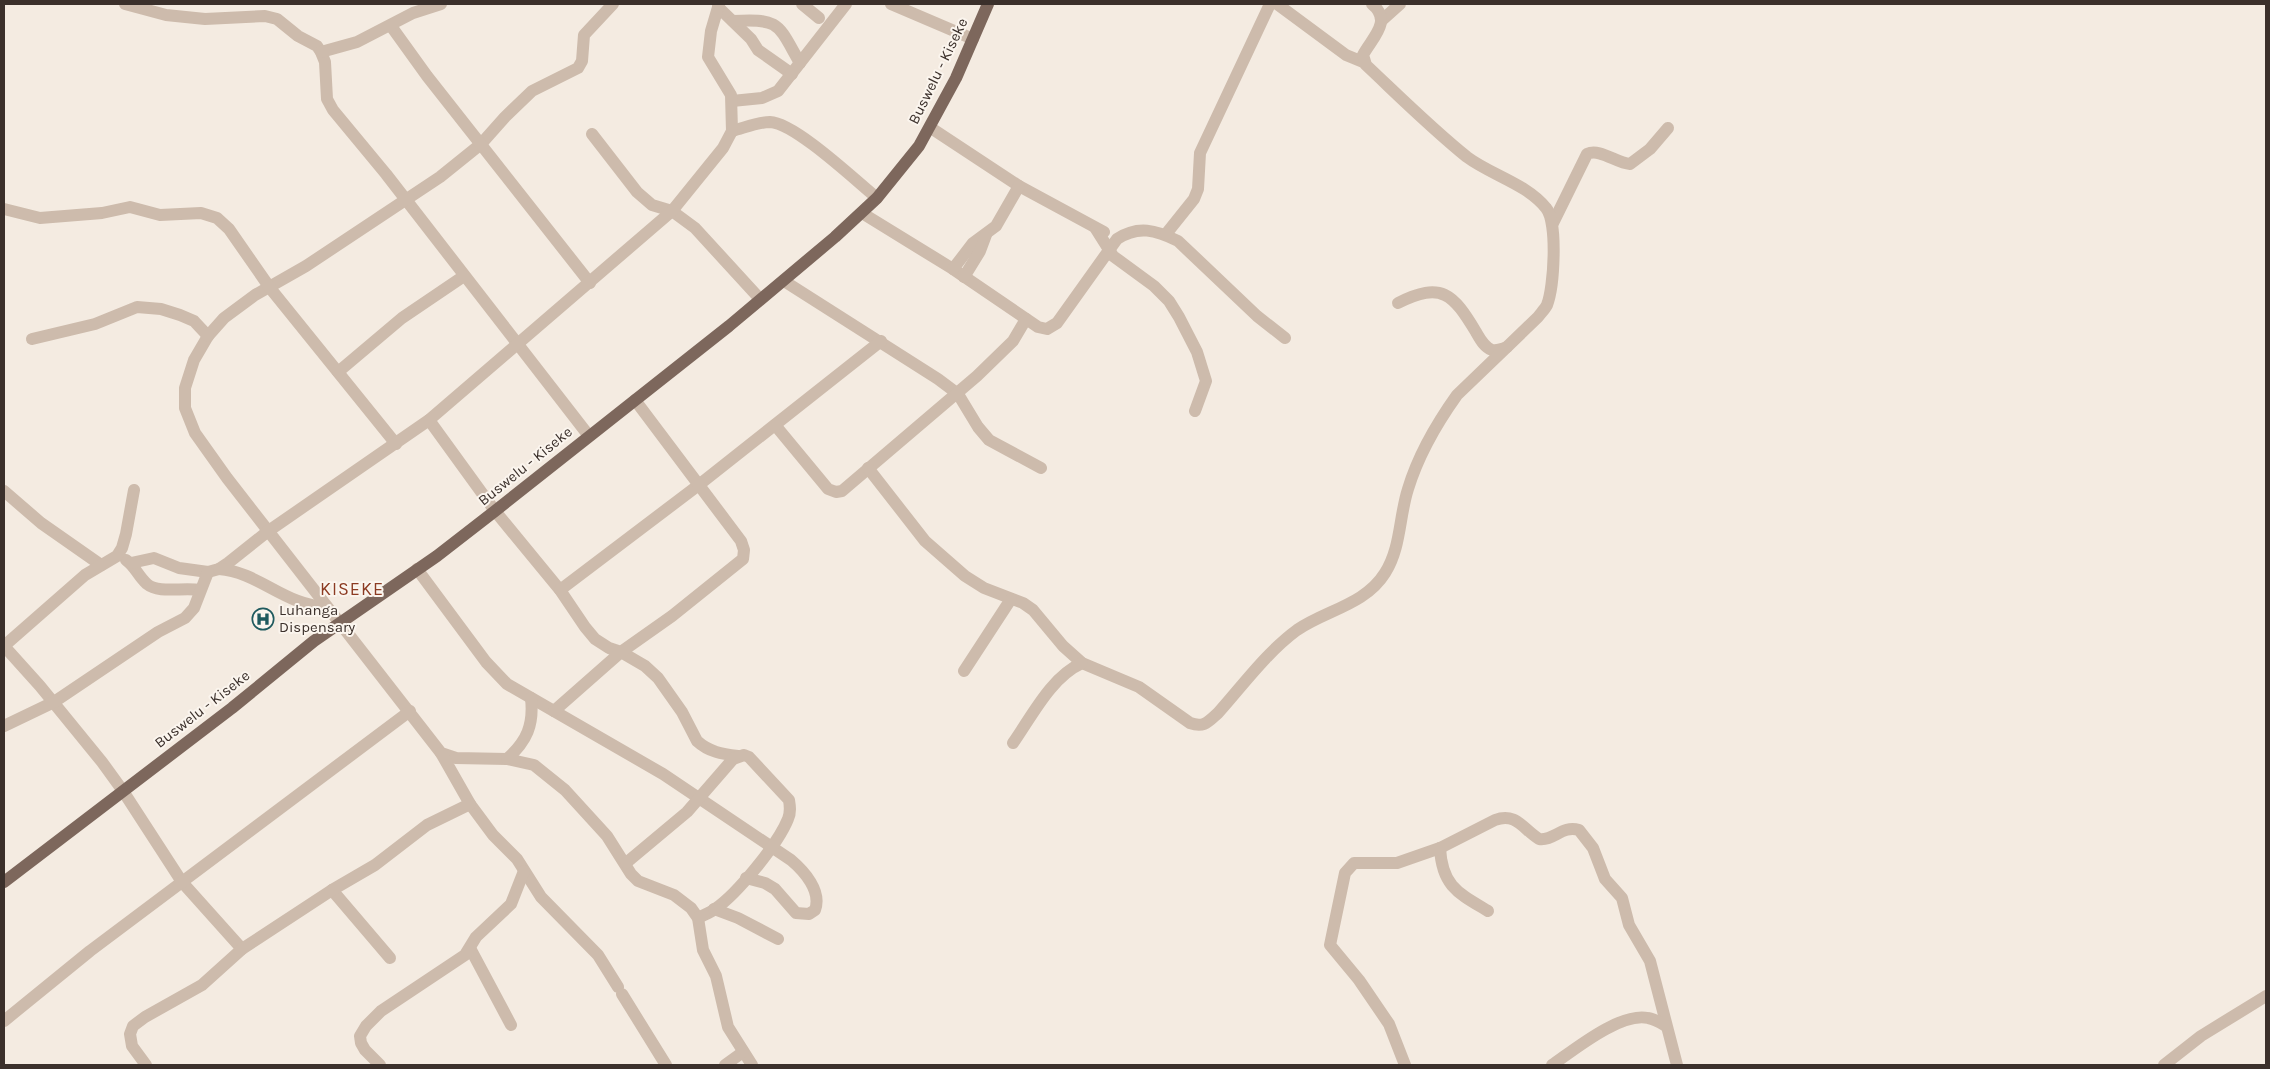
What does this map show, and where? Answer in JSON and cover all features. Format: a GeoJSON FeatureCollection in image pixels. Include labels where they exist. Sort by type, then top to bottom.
{"type":"FeatureCollection","features":[{"type":"Feature","properties":{"kind":"main road","name":"Buswelu - Kiseke"},"geometry":{"type":"LineString","coordinates":[[4,882],[339,623],[417,569],[495,511],[784,281],[862,213],[904,166],[931,128],[988,4]]}},
{"type":"Feature","properties":{"kind":"street"},"geometry":{"type":"LineString","coordinates":[[125,4],[166,15],[205,19],[266,10],[298,36],[317,46],[325,62],[327,99],[333,110],[590,436]]}},
{"type":"Feature","properties":{"kind":"street"},"geometry":{"type":"LineString","coordinates":[[321,52],[358,42],[413,13],[441,4]]}},
{"type":"Feature","properties":{"kind":"street"},"geometry":{"type":"LineString","coordinates":[[613,4],[584,35],[582,61],[578,68],[532,91],[505,117],[482,144],[440,177],[270,288],[241,304],[224,318],[208,336],[194,360],[185,388],[185,408],[195,433],[267,532],[410,711],[441,753],[470,804],[493,835],[517,859],[545,902],[598,955],[666,1065]]}},
{"type":"Feature","properties":{"kind":"street"},"geometry":{"type":"LineString","coordinates":[[802,4],[819,18]]}},
{"type":"Feature","properties":{"kind":"street"},"geometry":{"type":"LineString","coordinates":[[732,101],[771,95],[792,74],[846,4]]}},
{"type":"Feature","properties":{"kind":"street"},"geometry":{"type":"LineString","coordinates":[[891,4],[973,39]]}},
{"type":"Feature","properties":{"kind":"street"},"geometry":{"type":"LineString","coordinates":[[1166,234],[1194,198],[1198,189],[1200,153],[1270,4]]}},
{"type":"Feature","properties":{"kind":"street"},"geometry":{"type":"LineString","coordinates":[[868,468],[925,541],[945,560],[984,588],[1033,610],[1063,646],[1082,662],[1139,687],[1190,723],[1199,726],[1208,722],[1276,648],[1297,630],[1317,618],[1358,600],[1374,587],[1385,574],[1394,552],[1407,491],[1442,417],[1457,395],[1547,306],[1551,283],[1553,223],[1547,208],[1539,200],[1466,156],[1425,122],[1363,62],[1346,55],[1278,4]]}},
{"type":"Feature","properties":{"kind":"street"},"geometry":{"type":"LineString","coordinates":[[1363,62],[1364,52],[1378,34],[1381,21],[1380,13],[1372,4]]}},
{"type":"Feature","properties":{"kind":"street"},"geometry":{"type":"LineString","coordinates":[[1381,21],[1400,4]]}},
{"type":"Feature","properties":{"kind":"street"},"geometry":{"type":"LineString","coordinates":[[718,5],[751,38],[758,50],[792,74]]}},
{"type":"Feature","properties":{"kind":"street"},"geometry":{"type":"LineString","coordinates":[[4,726],[54,702],[158,632],[185,618],[194,608],[200,590],[213,570],[429,420],[518,346],[672,211],[724,148],[732,131],[732,101],[728,87],[708,56],[711,31],[718,5]]}},
{"type":"Feature","properties":{"kind":"street"},"geometry":{"type":"LineString","coordinates":[[733,21],[764,20],[772,22],[779,28],[800,63]]}},
{"type":"Feature","properties":{"kind":"street"},"geometry":{"type":"LineString","coordinates":[[391,26],[402,44],[590,283]]}},
{"type":"Feature","properties":{"kind":"street"},"geometry":{"type":"LineString","coordinates":[[732,131],[770,122],[789,128],[876,198]]}},
{"type":"Feature","properties":{"kind":"street"},"geometry":{"type":"LineString","coordinates":[[931,128],[1019,186],[1096,229],[1117,238]]}},
{"type":"Feature","properties":{"kind":"street"},"geometry":{"type":"LineString","coordinates":[[1553,223],[1587,154],[1596,152],[1622,164],[1630,164],[1650,149],[1668,128]]}},
{"type":"Feature","properties":{"kind":"street"},"geometry":{"type":"LineString","coordinates":[[592,134],[645,201],[672,211],[702,235],[760,299]]}},
{"type":"Feature","properties":{"kind":"street"},"geometry":{"type":"LineString","coordinates":[[953,269],[973,243],[996,226],[1019,186]]}},
{"type":"Feature","properties":{"kind":"street"},"geometry":{"type":"LineString","coordinates":[[4,209],[40,218],[102,213],[130,207],[160,215],[190,212],[211,215],[229,228],[270,288],[396,444]]}},
{"type":"Feature","properties":{"kind":"street"},"geometry":{"type":"LineString","coordinates":[[862,213],[953,269],[1038,327],[1047,329],[1058,323],[1117,238],[1126,233],[1144,228],[1166,234],[1178,241],[1257,316],[1285,338]]}},
{"type":"Feature","properties":{"kind":"street"},"geometry":{"type":"LineString","coordinates":[[1096,229],[1108,250],[1154,286],[1169,301],[1179,317],[1197,352],[1206,381],[1203,394],[1195,410]]}},
{"type":"Feature","properties":{"kind":"street"},"geometry":{"type":"LineString","coordinates":[[964,277],[980,251],[986,235]]}},
{"type":"Feature","properties":{"kind":"street"},"geometry":{"type":"LineString","coordinates":[[338,372],[402,318],[464,276]]}},
{"type":"Feature","properties":{"kind":"street"},"geometry":{"type":"LineString","coordinates":[[784,281],[880,341],[958,394],[978,427],[989,440],[1041,468]]}},
{"type":"Feature","properties":{"kind":"street"},"geometry":{"type":"LineString","coordinates":[[1398,303],[1424,293],[1444,294],[1453,299],[1463,310],[1485,345],[1496,350],[1507,347]]}},
{"type":"Feature","properties":{"kind":"street"},"geometry":{"type":"LineString","coordinates":[[32,339],[96,324],[138,307],[161,309],[194,320],[208,336]]}},
{"type":"Feature","properties":{"kind":"street"},"geometry":{"type":"LineString","coordinates":[[775,425],[828,489],[836,492],[842,491],[958,394],[1013,341],[1026,319]]}},
{"type":"Feature","properties":{"kind":"street"},"geometry":{"type":"LineString","coordinates":[[560,590],[700,484],[880,341]]}},
{"type":"Feature","properties":{"kind":"street"},"geometry":{"type":"LineString","coordinates":[[554,711],[621,652],[672,616],[743,559],[744,550],[741,540],[635,400]]}},
{"type":"Feature","properties":{"kind":"street"},"geometry":{"type":"LineString","coordinates":[[429,420],[495,511],[560,590],[595,638],[609,648],[621,652],[645,666],[658,678],[672,695],[697,741],[703,746],[721,754],[738,756],[744,754],[749,757],[789,800],[791,808],[788,819],[771,847],[746,878],[714,909],[698,918]]}},
{"type":"Feature","properties":{"kind":"street"},"geometry":{"type":"LineString","coordinates":[[4,490],[41,523],[101,565]]}},
{"type":"Feature","properties":{"kind":"street"},"geometry":{"type":"LineString","coordinates":[[134,490],[126,534],[122,548],[117,556],[85,575],[4,646],[54,702],[124,791],[182,882],[242,949]]}},
{"type":"Feature","properties":{"kind":"street"},"geometry":{"type":"LineString","coordinates":[[117,556],[131,563],[143,581],[155,589],[162,591],[182,588],[200,590]]}},
{"type":"Feature","properties":{"kind":"street"},"geometry":{"type":"LineString","coordinates":[[131,563],[154,558],[179,568],[244,573],[295,602],[327,607]]}},
{"type":"Feature","properties":{"kind":"street"},"geometry":{"type":"LineString","coordinates":[[417,569],[497,674],[507,684],[700,798],[791,860],[805,874],[816,894],[815,910],[809,914],[796,913],[775,889],[765,883],[746,878]]}},
{"type":"Feature","properties":{"kind":"street"},"geometry":{"type":"LineString","coordinates":[[964,671],[1010,599]]}},
{"type":"Feature","properties":{"kind":"street"},"geometry":{"type":"LineString","coordinates":[[1013,743],[1055,684],[1067,671],[1082,662]]}},
{"type":"Feature","properties":{"kind":"street"},"geometry":{"type":"LineString","coordinates":[[507,759],[519,748],[527,736],[533,714],[531,698]]}},
{"type":"Feature","properties":{"kind":"street"},"geometry":{"type":"LineString","coordinates":[[4,1021],[90,951],[296,794],[410,711]]}},
{"type":"Feature","properties":{"kind":"street"},"geometry":{"type":"LineString","coordinates":[[441,753],[456,758],[507,759],[534,765],[554,779],[607,836],[626,863],[631,874],[638,881],[674,896],[692,908],[698,918],[703,950],[716,976],[728,1027],[752,1065]]}},
{"type":"Feature","properties":{"kind":"street"},"geometry":{"type":"LineString","coordinates":[[626,863],[670,828],[738,756]]}},
{"type":"Feature","properties":{"kind":"street"},"geometry":{"type":"LineString","coordinates":[[146,1065],[132,1046],[130,1034],[133,1026],[145,1017],[202,985],[242,949],[332,890],[375,865],[427,825],[470,804]]}},
{"type":"Feature","properties":{"kind":"street"},"geometry":{"type":"LineString","coordinates":[[1405,1065],[1389,1024],[1358,980],[1332,949],[1331,936],[1340,890],[1349,866],[1354,863],[1397,863],[1440,848],[1502,817],[1514,818],[1538,839],[1547,839],[1565,828],[1579,830],[1593,848],[1605,879],[1622,898],[1629,925],[1653,970],[1666,1026],[1678,1065]]}},
{"type":"Feature","properties":{"kind":"street"},"geometry":{"type":"LineString","coordinates":[[1440,848],[1443,869],[1451,886],[1456,892],[1488,911]]}},
{"type":"Feature","properties":{"kind":"street"},"geometry":{"type":"LineString","coordinates":[[380,1065],[365,1050],[361,1043],[360,1036],[366,1026],[381,1011],[453,964],[470,948],[476,937],[511,904],[524,871]]}},
{"type":"Feature","properties":{"kind":"street"},"geometry":{"type":"LineString","coordinates":[[332,890],[390,958]]}},
{"type":"Feature","properties":{"kind":"street"},"geometry":{"type":"LineString","coordinates":[[714,909],[738,918],[778,939]]}},
{"type":"Feature","properties":{"kind":"street"},"geometry":{"type":"LineString","coordinates":[[470,948],[511,1025]]}},
{"type":"Feature","properties":{"kind":"street"},"geometry":{"type":"LineString","coordinates":[[2164,1065],[2209,1031],[2266,996]]}},
{"type":"Feature","properties":{"kind":"street"},"geometry":{"type":"LineString","coordinates":[[1552,1065],[1594,1037],[1625,1021],[1648,1018],[1666,1026]]}},
{"type":"Feature","properties":{"kind":"street"},"geometry":{"type":"LineString","coordinates":[[726,1065],[743,1052]]}},
{"type":"Feature","properties":{"kind":"place","name":"Luhanga Dispensary"},"geometry":{"type":"Point","coordinates":[263,619]}},
{"type":"Feature","properties":{"kind":"district","name":"KISEKE"},"geometry":{"type":"Point","coordinates":[352,589]}}]}
